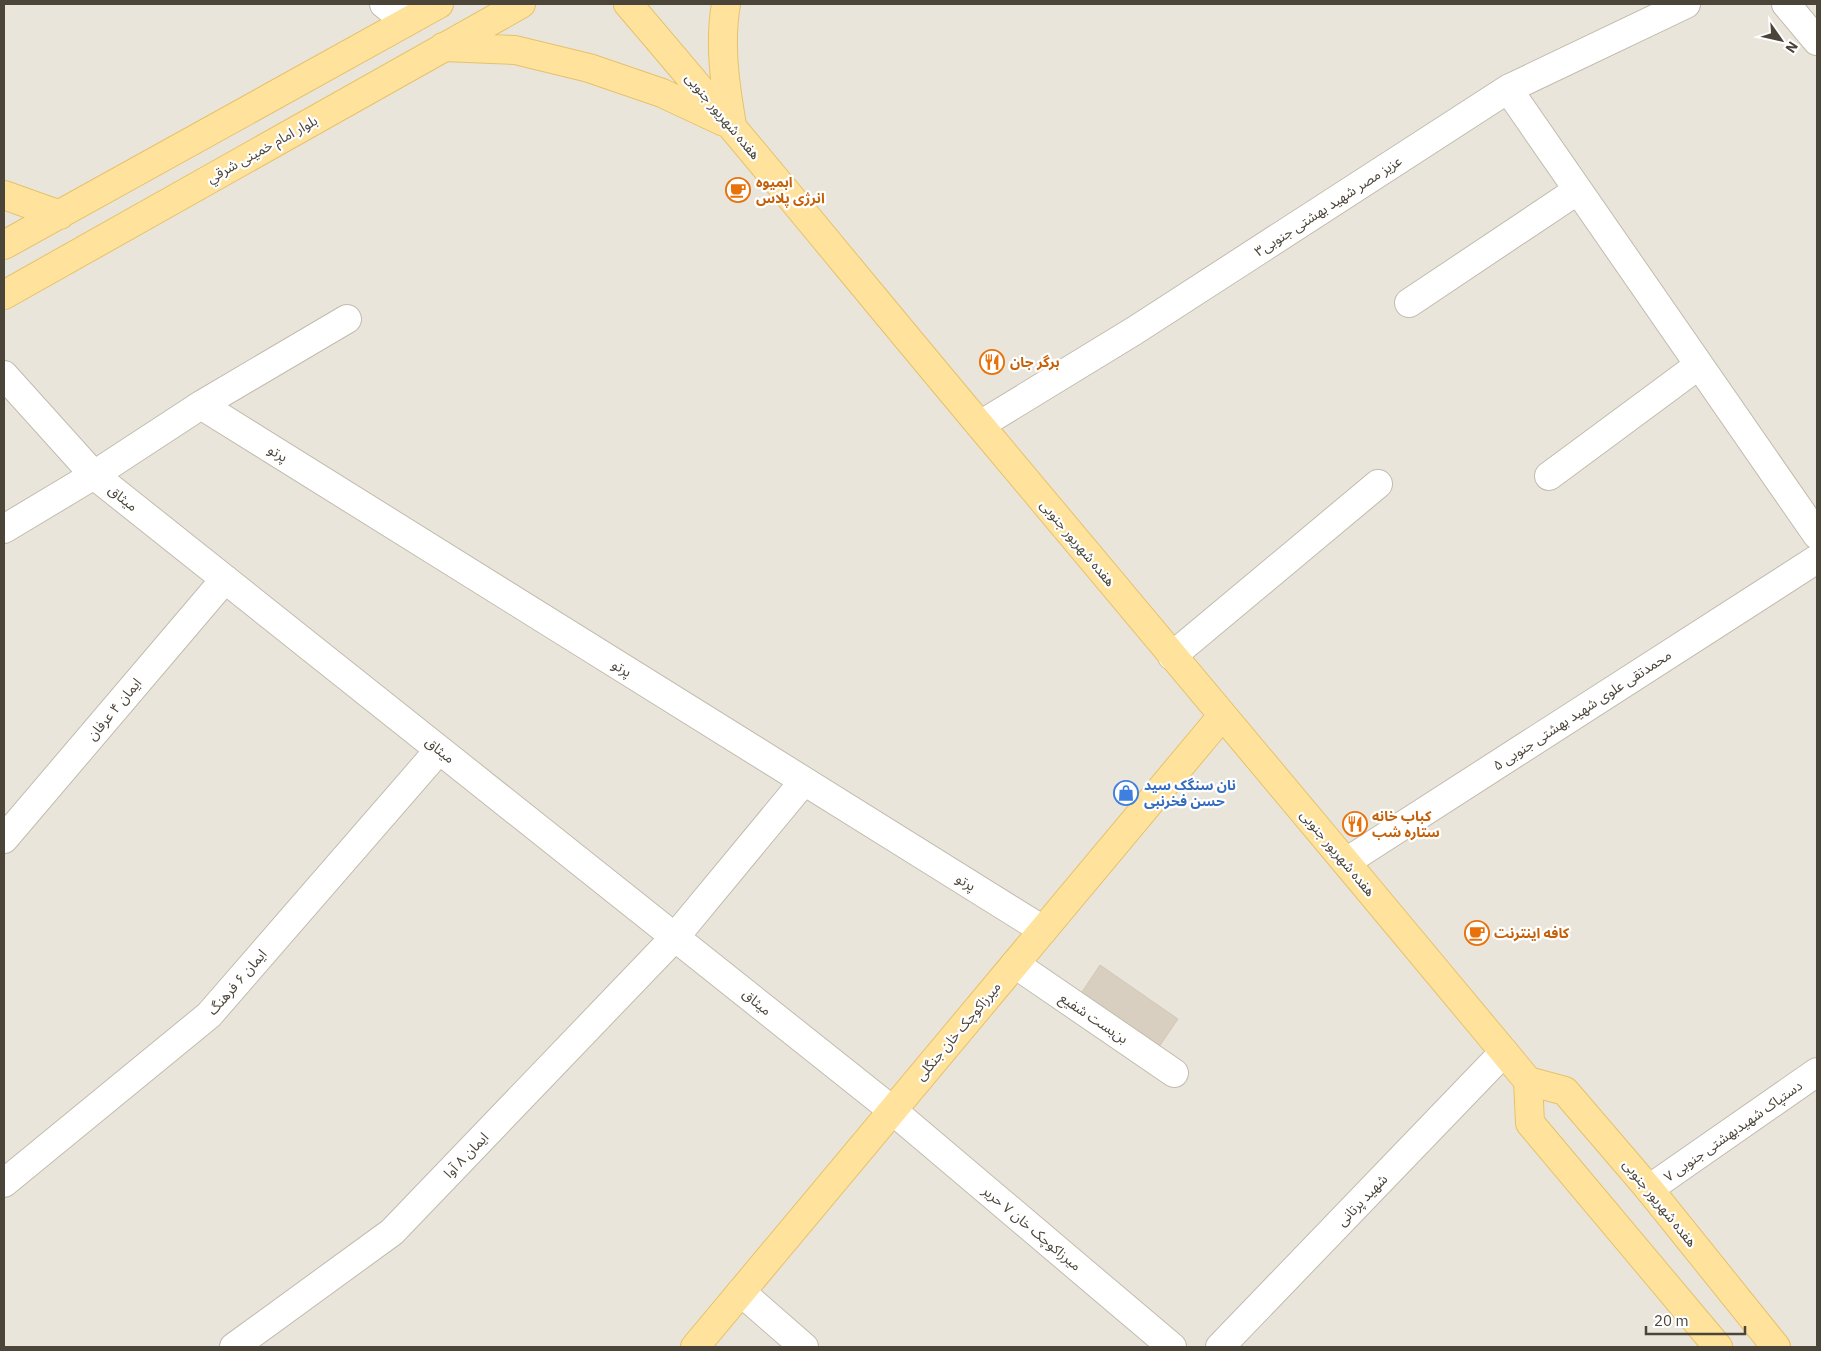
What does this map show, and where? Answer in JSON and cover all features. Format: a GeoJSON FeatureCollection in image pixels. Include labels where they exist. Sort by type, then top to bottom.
{"type":"FeatureCollection","features":[{"type":"Feature","properties":{"kind":"main road"},"geometry":{"type":"LineString","coordinates":[[4,245],[55,218],[410,13],[439,4]]}},
{"type":"Feature","properties":{"kind":"main road","name":"بلوار امام خمینی شرقي"},"geometry":{"type":"LineString","coordinates":[[4,295],[520,4]]}},
{"type":"Feature","properties":{"kind":"main road","name":"هفده شهریور جنوبی"},"geometry":{"type":"LineString","coordinates":[[628,4],[732,125],[1172,656],[1528,1081],[1565,1092],[1649,1189],[1776,1347]]}},
{"type":"Feature","properties":{"kind":"main road"},"geometry":{"type":"LineString","coordinates":[[726,4],[723,71],[732,125]]}},
{"type":"Feature","properties":{"kind":"main road"},"geometry":{"type":"LineString","coordinates":[[443,47],[515,50],[589,68],[662,93],[732,125]]}},
{"type":"Feature","properties":{"kind":"main road"},"geometry":{"type":"LineString","coordinates":[[4,195],[55,218]]}},
{"type":"Feature","properties":{"kind":"main road"},"geometry":{"type":"LineString","coordinates":[[55,218],[48,241],[53,250],[73,256]]}},
{"type":"Feature","properties":{"kind":"main road"},"geometry":{"type":"LineString","coordinates":[[4,271],[6,274],[4,290]]}},
{"type":"Feature","properties":{"kind":"main road","name":"میرزاکوچک خان جنگلی"},"geometry":{"type":"LineString","coordinates":[[694,1347],[1222,716]]}},
{"type":"Feature","properties":{"kind":"main road"},"geometry":{"type":"LineString","coordinates":[[1528,1081],[1530,1123],[1718,1347]]}},
{"type":"Feature","properties":{"kind":"street"},"geometry":{"type":"LineString","coordinates":[[384,4],[410,13]]}},
{"type":"Feature","properties":{"kind":"street","name":"عزیز مصر شهید بهشتی جنوبی۳"},"geometry":{"type":"LineString","coordinates":[[980,425],[1134,331],[1508,90],[1686,4]]}},
{"type":"Feature","properties":{"kind":"street"},"geometry":{"type":"LineString","coordinates":[[1786,4],[1817,41]]}},
{"type":"Feature","properties":{"kind":"street"},"geometry":{"type":"LineString","coordinates":[[1508,90],[1817,535]]}},
{"type":"Feature","properties":{"kind":"street"},"geometry":{"type":"LineString","coordinates":[[1409,303],[1578,190]]}},
{"type":"Feature","properties":{"kind":"street"},"geometry":{"type":"LineString","coordinates":[[4,528],[94,475],[201,405],[347,320]]}},
{"type":"Feature","properties":{"kind":"street"},"geometry":{"type":"LineString","coordinates":[[1549,476],[1700,365]]}},
{"type":"Feature","properties":{"kind":"street","name":"میثاق"},"geometry":{"type":"LineString","coordinates":[[4,375],[94,475],[892,1110]]}},
{"type":"Feature","properties":{"kind":"street","name":"پرتو"},"geometry":{"type":"LineString","coordinates":[[201,405],[1043,930]]}},
{"type":"Feature","properties":{"kind":"street"},"geometry":{"type":"LineString","coordinates":[[1172,656],[1378,484]]}},
{"type":"Feature","properties":{"kind":"street","name":"محمدتقی علوی شهید بهشتی جنوبی ۵"},"geometry":{"type":"LineString","coordinates":[[1346,862],[1817,559]]}},
{"type":"Feature","properties":{"kind":"street","name":"ایمان ۴ عرفان"},"geometry":{"type":"LineString","coordinates":[[4,839],[224,579]]}},
{"type":"Feature","properties":{"kind":"street","name":"ایمان ۶ فرهنگ"},"geometry":{"type":"LineString","coordinates":[[4,1184],[209,1015],[439,750]]}},
{"type":"Feature","properties":{"kind":"street","name":"ایمان ۸ آوا"},"geometry":{"type":"LineString","coordinates":[[234,1347],[392,1232],[675,937],[804,781]]}},
{"type":"Feature","properties":{"kind":"street","name":"بن‌بست شفیع"},"geometry":{"type":"LineString","coordinates":[[1014,964],[1174,1073]]}},
{"type":"Feature","properties":{"kind":"street","name":"شهید پرتانی"},"geometry":{"type":"LineString","coordinates":[[1220,1347],[1504,1052]]}},
{"type":"Feature","properties":{"kind":"street","name":"دستپاک شهیدبهشتی جنوبی ۷"},"geometry":{"type":"LineString","coordinates":[[1649,1189],[1817,1072]]}},
{"type":"Feature","properties":{"kind":"street","name":"میرزاکوچک خان ۷ حریر"},"geometry":{"type":"LineString","coordinates":[[892,1110],[1172,1347]]}},
{"type":"Feature","properties":{"kind":"street"},"geometry":{"type":"LineString","coordinates":[[741,1292],[804,1347]]}},
{"type":"Feature","properties":{"kind":"shaded area"},"geometry":{"type":"Polygon","coordinates":[[[4,4],[1817,4],[1817,1347],[4,1347],[4,4]]]}},
{"type":"Feature","properties":{"kind":"building"},"geometry":{"type":"Polygon","coordinates":[[[1100,965],[1178,1019],[1156,1051],[1078,998],[1100,965]]]}},
{"type":"Feature","properties":{"kind":"place","name":"ابمیوه انرژی پلاس"},"geometry":{"type":"Point","coordinates":[738,190]}},
{"type":"Feature","properties":{"kind":"place","name":"برگر جان"},"geometry":{"type":"Point","coordinates":[992,362]}},
{"type":"Feature","properties":{"kind":"place","name":"نان سنگک سید حسن فخرنبی"},"geometry":{"type":"Point","coordinates":[1126,793]}},
{"type":"Feature","properties":{"kind":"place","name":"کباب خانه ستاره شب"},"geometry":{"type":"Point","coordinates":[1355,824]}},
{"type":"Feature","properties":{"kind":"place","name":"کافه اینترنت"},"geometry":{"type":"Point","coordinates":[1477,933]}}]}
